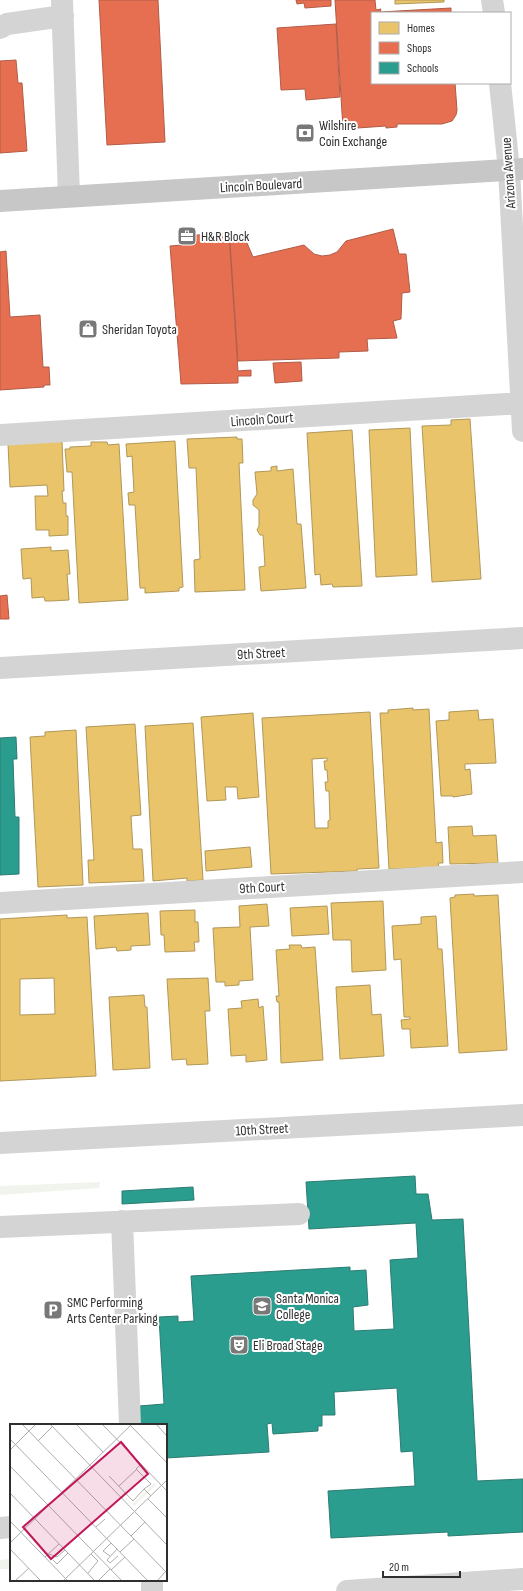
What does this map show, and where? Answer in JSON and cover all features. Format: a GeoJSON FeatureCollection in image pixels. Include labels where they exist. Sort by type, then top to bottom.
{"type":"FeatureCollection","features":[{"type":"Feature","properties":{"kind":"main road","name":"Lincoln Boulevard"},"geometry":{"type":"LineString","coordinates":[[0,200],[516,170]]}},
{"type":"Feature","properties":{"kind":"street"},"geometry":{"type":"LineString","coordinates":[[492,0],[494,12]]}},
{"type":"Feature","properties":{"kind":"street"},"geometry":{"type":"LineString","coordinates":[[0,28],[7,24],[63,8],[69,196]]}},
{"type":"Feature","properties":{"kind":"street","name":"Arizona Avenue"},"geometry":{"type":"LineString","coordinates":[[500,84],[516,170],[523,431]]}},
{"type":"Feature","properties":{"kind":"street","name":"Lincoln Court"},"geometry":{"type":"LineString","coordinates":[[0,436],[522,403]]}},
{"type":"Feature","properties":{"kind":"street","name":"9th Street"},"geometry":{"type":"LineString","coordinates":[[0,668],[523,638]]}},
{"type":"Feature","properties":{"kind":"street","name":"9th Court"},"geometry":{"type":"LineString","coordinates":[[0,903],[523,872]]}},
{"type":"Feature","properties":{"kind":"street","name":"10th Street"},"geometry":{"type":"LineString","coordinates":[[0,1143],[523,1115]]}},
{"type":"Feature","properties":{"kind":"street"},"geometry":{"type":"LineString","coordinates":[[0,1227],[298,1214]]}},
{"type":"Feature","properties":{"kind":"street"},"geometry":{"type":"LineString","coordinates":[[122,1222],[130,1424]]}},
{"type":"Feature","properties":{"kind":"street"},"geometry":{"type":"LineString","coordinates":[[0,1528],[10,1527]]}},
{"type":"Feature","properties":{"kind":"street"},"geometry":{"type":"LineString","coordinates":[[347,1591],[523,1580]]}},
{"type":"Feature","properties":{"kind":"shaded area"},"geometry":{"type":"Polygon","coordinates":[[[100,1182],[99,1188],[0,1195],[0,1186],[100,1182]]]}},
{"type":"Feature","properties":{"kind":"shaded area"},"geometry":{"type":"Polygon","coordinates":[[[10,1559],[10,1569],[0,1569],[0,1560],[10,1559]]]}},
{"type":"Feature","properties":{"kind":"building: Homes"},"geometry":{"type":"Polygon","coordinates":[[[395,0],[444,0],[444,2],[395,4],[395,0]]]}},
{"type":"Feature","properties":{"kind":"building: Homes"},"geometry":{"type":"Polygon","coordinates":[[[470,419],[481,579],[432,582],[422,426],[451,425],[451,420],[470,419]]]}},
{"type":"Feature","properties":{"kind":"building: Homes"},"geometry":{"type":"Polygon","coordinates":[[[410,428],[417,575],[376,577],[369,430],[410,428]]]}},
{"type":"Feature","properties":{"kind":"building: Homes"},"geometry":{"type":"Polygon","coordinates":[[[352,430],[362,586],[333,587],[332,584],[321,585],[320,574],[315,575],[307,433],[352,430]]]}},
{"type":"Feature","properties":{"kind":"building: Homes"},"geometry":{"type":"Polygon","coordinates":[[[237,437],[237,439],[242,439],[243,463],[239,463],[245,590],[195,592],[194,560],[200,559],[196,468],[189,468],[187,439],[237,437]]]}},
{"type":"Feature","properties":{"kind":"building: Homes"},"geometry":{"type":"Polygon","coordinates":[[[62,441],[64,491],[62,491],[63,503],[66,503],[66,516],[68,516],[68,535],[49,536],[49,530],[36,530],[35,496],[48,496],[47,485],[10,487],[8,444],[62,441]]]}},
{"type":"Feature","properties":{"kind":"building: Homes"},"geometry":{"type":"Polygon","coordinates":[[[175,441],[183,587],[179,588],[179,591],[145,593],[145,588],[140,588],[135,505],[129,505],[128,493],[134,492],[132,456],[127,457],[126,444],[175,441]]]}},
{"type":"Feature","properties":{"kind":"building: Homes"},"geometry":{"type":"Polygon","coordinates":[[[91,442],[107,442],[108,445],[119,444],[128,600],[79,603],[72,472],[67,472],[65,449],[70,449],[70,447],[91,446],[91,442]]]}},
{"type":"Feature","properties":{"kind":"building: Homes"},"geometry":{"type":"Polygon","coordinates":[[[277,466],[277,471],[293,469],[297,524],[301,524],[306,588],[261,591],[259,567],[265,566],[263,535],[260,535],[257,530],[259,526],[259,510],[253,505],[253,500],[257,494],[255,472],[271,471],[271,467],[277,466]]]}},
{"type":"Feature","properties":{"kind":"building: Homes"},"geometry":{"type":"Polygon","coordinates":[[[51,547],[51,551],[68,550],[70,574],[67,574],[69,600],[45,601],[44,597],[32,598],[31,578],[23,579],[21,549],[51,547]]]}},
{"type":"Feature","properties":{"kind":"building: Homes"},"geometry":{"type":"Polygon","coordinates":[[[413,708],[413,710],[429,709],[436,843],[442,842],[443,863],[438,863],[439,867],[389,869],[380,713],[388,713],[388,710],[413,708]]]}},
{"type":"Feature","properties":{"kind":"building: Homes"},"geometry":{"type":"Polygon","coordinates":[[[478,710],[479,720],[493,719],[496,763],[465,764],[465,770],[470,769],[472,794],[453,797],[441,796],[436,721],[449,720],[449,712],[478,710]]]}},
{"type":"Feature","properties":{"kind":"building: Homes"},"geometry":{"type":"Polygon","coordinates":[[[370,712],[379,868],[357,869],[357,871],[271,874],[262,718],[370,712]],[[327,758],[312,759],[315,828],[328,828],[328,821],[330,820],[329,791],[326,791],[325,782],[328,782],[327,770],[325,770],[324,761],[327,761],[327,758]]]}},
{"type":"Feature","properties":{"kind":"building: Homes"},"geometry":{"type":"Polygon","coordinates":[[[253,713],[259,797],[238,799],[237,787],[225,787],[226,800],[207,801],[201,717],[253,713]]]}},
{"type":"Feature","properties":{"kind":"building: Homes"},"geometry":{"type":"Polygon","coordinates":[[[193,723],[203,880],[187,881],[187,878],[153,881],[145,726],[193,723]]]}},
{"type":"Feature","properties":{"kind":"building: Homes"},"geometry":{"type":"Polygon","coordinates":[[[135,724],[141,815],[131,816],[133,849],[142,849],[144,881],[89,883],[88,860],[94,860],[86,727],[135,724]]]}},
{"type":"Feature","properties":{"kind":"building: Homes"},"geometry":{"type":"Polygon","coordinates":[[[76,730],[83,885],[38,887],[30,737],[45,736],[45,732],[76,730]]]}},
{"type":"Feature","properties":{"kind":"building: Homes"},"geometry":{"type":"Polygon","coordinates":[[[472,826],[473,836],[496,835],[498,863],[450,864],[448,827],[472,826]]]}},
{"type":"Feature","properties":{"kind":"building: Homes"},"geometry":{"type":"Polygon","coordinates":[[[250,847],[252,867],[206,871],[205,851],[250,847]]]}},
{"type":"Feature","properties":{"kind":"building: Homes"},"geometry":{"type":"Polygon","coordinates":[[[474,894],[474,896],[498,895],[507,1050],[459,1053],[450,898],[455,897],[455,895],[474,894]]]}},
{"type":"Feature","properties":{"kind":"building: Homes"},"geometry":{"type":"Polygon","coordinates":[[[383,901],[386,970],[352,972],[351,940],[333,940],[331,903],[383,901]]]}},
{"type":"Feature","properties":{"kind":"building: Homes"},"geometry":{"type":"Polygon","coordinates":[[[267,904],[269,926],[250,927],[253,980],[239,981],[239,985],[225,986],[225,982],[216,982],[213,928],[240,927],[239,906],[267,904]]]}},
{"type":"Feature","properties":{"kind":"building: Homes"},"geometry":{"type":"Polygon","coordinates":[[[327,906],[329,934],[292,936],[290,908],[327,906]]]}},
{"type":"Feature","properties":{"kind":"building: Homes"},"geometry":{"type":"Polygon","coordinates":[[[195,910],[195,922],[198,922],[199,942],[194,942],[195,951],[165,952],[164,935],[161,935],[160,911],[195,910]]]}},
{"type":"Feature","properties":{"kind":"building: Homes"},"geometry":{"type":"Polygon","coordinates":[[[148,913],[150,945],[131,946],[131,950],[117,951],[116,947],[96,949],[94,916],[148,913]]]}},
{"type":"Feature","properties":{"kind":"building: Homes"},"geometry":{"type":"Polygon","coordinates":[[[67,915],[67,918],[87,917],[96,1076],[0,1081],[0,919],[67,915]],[[54,978],[20,979],[20,1015],[55,1014],[54,978]]]}},
{"type":"Feature","properties":{"kind":"building: Homes"},"geometry":{"type":"Polygon","coordinates":[[[436,916],[438,949],[442,949],[448,1046],[411,1048],[410,1029],[402,1029],[401,1020],[410,1019],[410,1017],[404,1017],[401,959],[394,960],[392,926],[421,924],[421,917],[436,916]]]}},
{"type":"Feature","properties":{"kind":"building: Homes"},"geometry":{"type":"Polygon","coordinates":[[[289,945],[301,945],[302,948],[315,947],[323,1060],[281,1063],[279,1002],[277,1002],[276,996],[279,996],[276,950],[290,949],[289,945]]]}},
{"type":"Feature","properties":{"kind":"building: Homes"},"geometry":{"type":"Polygon","coordinates":[[[208,978],[210,1011],[205,1011],[208,1064],[187,1065],[186,1059],[172,1060],[167,979],[208,978]]]}},
{"type":"Feature","properties":{"kind":"building: Homes"},"geometry":{"type":"Polygon","coordinates":[[[370,985],[372,1015],[381,1014],[384,1056],[340,1059],[336,987],[370,985]]]}},
{"type":"Feature","properties":{"kind":"building: Homes"},"geometry":{"type":"Polygon","coordinates":[[[144,995],[145,1007],[147,1007],[150,1068],[113,1070],[109,997],[144,995]]]}},
{"type":"Feature","properties":{"kind":"building: Homes"},"geometry":{"type":"Polygon","coordinates":[[[258,999],[259,1008],[263,1006],[267,1060],[246,1062],[246,1055],[231,1056],[228,1009],[242,1008],[241,1001],[258,999]]]}},
{"type":"Feature","properties":{"kind":"building: Shops"},"geometry":{"type":"Polygon","coordinates":[[[99,0],[158,0],[165,142],[107,145],[99,0]]]}},
{"type":"Feature","properties":{"kind":"building: Shops"},"geometry":{"type":"Polygon","coordinates":[[[296,0],[331,0],[331,6],[305,8],[304,3],[297,4],[296,0]]]}},
{"type":"Feature","properties":{"kind":"building: Shops"},"geometry":{"type":"Polygon","coordinates":[[[335,0],[375,0],[376,10],[381,9],[380,12],[371,12],[371,84],[455,84],[456,115],[452,121],[442,124],[397,124],[397,127],[386,128],[386,126],[343,129],[335,0]]]}},
{"type":"Feature","properties":{"kind":"building: Shops"},"geometry":{"type":"Polygon","coordinates":[[[451,8],[451,12],[380,12],[451,8]]]}},
{"type":"Feature","properties":{"kind":"building: Shops"},"geometry":{"type":"Polygon","coordinates":[[[336,24],[340,97],[306,100],[305,89],[281,90],[277,28],[336,24]]]}},
{"type":"Feature","properties":{"kind":"building: Shops"},"geometry":{"type":"Polygon","coordinates":[[[16,60],[18,83],[22,83],[27,151],[0,153],[0,61],[16,60]]]}},
{"type":"Feature","properties":{"kind":"building: Shops"},"geometry":{"type":"Polygon","coordinates":[[[393,229],[399,254],[406,254],[410,292],[402,293],[401,319],[393,321],[397,338],[367,339],[368,351],[339,352],[339,358],[238,361],[230,243],[235,239],[244,236],[253,257],[304,245],[314,254],[322,256],[337,252],[346,241],[393,229]]]}},
{"type":"Feature","properties":{"kind":"building: Shops"},"geometry":{"type":"Polygon","coordinates":[[[229,233],[238,371],[251,370],[251,376],[238,376],[238,383],[181,384],[170,246],[182,245],[182,236],[229,233]]]}},
{"type":"Feature","properties":{"kind":"building: Shops"},"geometry":{"type":"Polygon","coordinates":[[[6,251],[10,317],[40,315],[43,367],[49,367],[50,385],[44,385],[44,387],[0,390],[0,252],[6,251]]]}},
{"type":"Feature","properties":{"kind":"building: Shops"},"geometry":{"type":"Polygon","coordinates":[[[301,362],[302,381],[275,383],[273,363],[301,362]]]}},
{"type":"Feature","properties":{"kind":"building: Shops"},"geometry":{"type":"Polygon","coordinates":[[[7,595],[9,619],[0,619],[0,596],[7,595]]]}},
{"type":"Feature","properties":{"kind":"building: Schools"},"geometry":{"type":"Polygon","coordinates":[[[16,737],[17,759],[13,759],[15,817],[19,817],[19,874],[0,875],[0,738],[16,737]]]}},
{"type":"Feature","properties":{"kind":"building: Schools"},"geometry":{"type":"Polygon","coordinates":[[[415,1176],[416,1194],[428,1194],[432,1220],[463,1219],[477,1481],[523,1479],[523,1532],[448,1536],[448,1532],[331,1538],[328,1491],[415,1486],[413,1451],[401,1452],[397,1388],[334,1392],[335,1415],[322,1415],[322,1426],[318,1426],[318,1431],[273,1434],[272,1423],[267,1424],[269,1452],[167,1458],[167,1424],[140,1424],[139,1406],[164,1404],[159,1317],[178,1316],[178,1322],[194,1321],[191,1276],[350,1267],[350,1271],[366,1270],[368,1305],[353,1307],[354,1331],[394,1329],[390,1260],[418,1258],[416,1223],[309,1229],[306,1182],[415,1176]]]}},
{"type":"Feature","properties":{"kind":"building: Schools"},"geometry":{"type":"Polygon","coordinates":[[[193,1187],[194,1200],[122,1204],[122,1191],[193,1187]]]}},
{"type":"Feature","properties":{"kind":"place","name":"Wilshire Coin Exchange"},"geometry":{"type":"Point","coordinates":[305,133]}},
{"type":"Feature","properties":{"kind":"place","name":"H&R Block"},"geometry":{"type":"Point","coordinates":[187,236]}},
{"type":"Feature","properties":{"kind":"place","name":"Sheridan Toyota"},"geometry":{"type":"Point","coordinates":[88,329]}},
{"type":"Feature","properties":{"kind":"place","name":"Santa Monica College"},"geometry":{"type":"Point","coordinates":[262,1306]}},
{"type":"Feature","properties":{"kind":"place","name":"SMC Performing Arts Center Parking"},"geometry":{"type":"Point","coordinates":[53,1310]}},
{"type":"Feature","properties":{"kind":"place","name":"Eli Broad Stage"},"geometry":{"type":"Point","coordinates":[239,1345]}}]}
